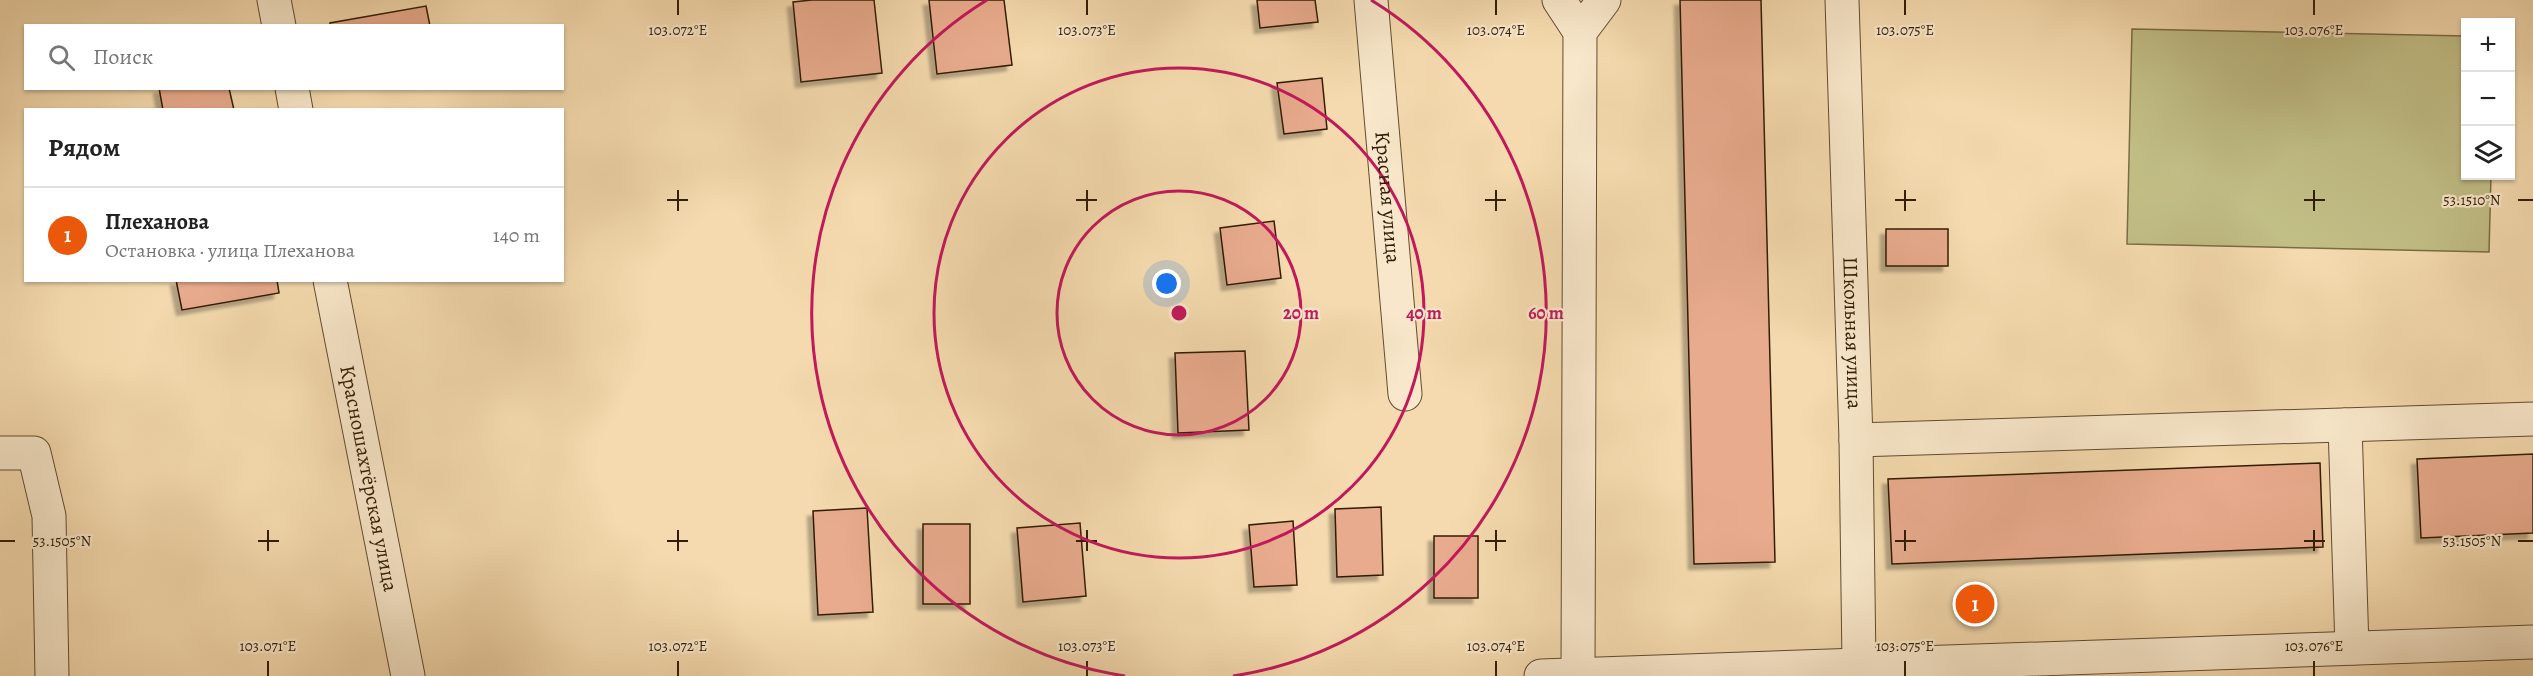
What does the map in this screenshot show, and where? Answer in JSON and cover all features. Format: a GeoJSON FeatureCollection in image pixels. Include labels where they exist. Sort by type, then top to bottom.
{"type":"FeatureCollection","features":[{"type":"Feature","properties":{"kind":"street"},"geometry":{"type":"LineString","coordinates":[[274,0],[279,24]]}},
{"type":"Feature","properties":{"kind":"street","name":"Красная улица"},"geometry":{"type":"LineString","coordinates":[[1371,0],[1405,393]]}},
{"type":"Feature","properties":{"kind":"street"},"geometry":{"type":"LineString","coordinates":[[1559,0],[1580,32],[1578,675]]}},
{"type":"Feature","properties":{"kind":"street"},"geometry":{"type":"LineString","coordinates":[[1580,32],[1604,0]]}},
{"type":"Feature","properties":{"kind":"street","name":"Школьная улица"},"geometry":{"type":"LineString","coordinates":[[1839,669],[1856,441],[1842,0]]}},
{"type":"Feature","properties":{"kind":"street"},"geometry":{"type":"LineString","coordinates":[[292,90],[296,108]]}},
{"type":"Feature","properties":{"kind":"street","name":"Красношахтёрская улица"},"geometry":{"type":"LineString","coordinates":[[330,282],[408,676]]}},
{"type":"Feature","properties":{"kind":"street"},"geometry":{"type":"LineString","coordinates":[[1856,441],[2533,419]]}},
{"type":"Feature","properties":{"kind":"street"},"geometry":{"type":"LineString","coordinates":[[2345,425],[2352,648]]}},
{"type":"Feature","properties":{"kind":"street"},"geometry":{"type":"LineString","coordinates":[[0,453],[34,453],[49,516],[52,676]]}},
{"type":"Feature","properties":{"kind":"street"},"geometry":{"type":"LineString","coordinates":[[1541,676],[1839,669],[2533,642]]}},
{"type":"Feature","properties":{"kind":"shaded area"},"geometry":{"type":"Polygon","coordinates":[[[2132,29],[2461,36],[2461,180],[2491,180],[2489,252],[2127,244],[2132,29]]]}},
{"type":"Feature","properties":{"kind":"building"},"geometry":{"type":"Polygon","coordinates":[[[874,0],[882,73],[801,82],[793,2],[874,0]]]}},
{"type":"Feature","properties":{"kind":"building"},"geometry":{"type":"Polygon","coordinates":[[[929,0],[1004,0],[1012,65],[937,74],[929,0]]]}},
{"type":"Feature","properties":{"kind":"building"},"geometry":{"type":"Polygon","coordinates":[[[1257,0],[1315,0],[1318,22],[1260,28],[1257,0]]]}},
{"type":"Feature","properties":{"kind":"building"},"geometry":{"type":"Polygon","coordinates":[[[1680,0],[1761,0],[1775,562],[1694,564],[1680,0]]]}},
{"type":"Feature","properties":{"kind":"building"},"geometry":{"type":"Polygon","coordinates":[[[426,6],[430,24],[330,24],[426,6]]]}},
{"type":"Feature","properties":{"kind":"building"},"geometry":{"type":"Polygon","coordinates":[[[1322,78],[1327,129],[1284,134],[1277,83],[1322,78]]]}},
{"type":"Feature","properties":{"kind":"building"},"geometry":{"type":"Polygon","coordinates":[[[159,90],[229,90],[234,108],[163,108],[159,90]]]}},
{"type":"Feature","properties":{"kind":"building"},"geometry":{"type":"Polygon","coordinates":[[[1274,221],[1281,278],[1227,285],[1220,228],[1274,221]]]}},
{"type":"Feature","properties":{"kind":"building"},"geometry":{"type":"Polygon","coordinates":[[[1886,229],[1948,229],[1948,266],[1886,266],[1886,229]]]}},
{"type":"Feature","properties":{"kind":"building"},"geometry":{"type":"Polygon","coordinates":[[[176,282],[277,282],[279,293],[182,310],[176,282]]]}},
{"type":"Feature","properties":{"kind":"building"},"geometry":{"type":"Polygon","coordinates":[[[1245,351],[1249,430],[1178,433],[1175,353],[1245,351]]]}},
{"type":"Feature","properties":{"kind":"building"},"geometry":{"type":"Polygon","coordinates":[[[2533,454],[2533,533],[2421,538],[2417,459],[2533,454]]]}},
{"type":"Feature","properties":{"kind":"building"},"geometry":{"type":"Polygon","coordinates":[[[2320,463],[2323,547],[1892,564],[1888,479],[2320,463]]]}},
{"type":"Feature","properties":{"kind":"building"},"geometry":{"type":"Polygon","coordinates":[[[1381,507],[1383,575],[1337,577],[1335,509],[1381,507]]]}},
{"type":"Feature","properties":{"kind":"building"},"geometry":{"type":"Polygon","coordinates":[[[867,508],[873,612],[818,615],[813,511],[867,508]]]}},
{"type":"Feature","properties":{"kind":"building"},"geometry":{"type":"Polygon","coordinates":[[[1293,521],[1297,585],[1254,587],[1249,525],[1293,521]]]}},
{"type":"Feature","properties":{"kind":"building"},"geometry":{"type":"Polygon","coordinates":[[[1080,523],[1086,596],[1023,602],[1017,528],[1080,523]]]}},
{"type":"Feature","properties":{"kind":"building"},"geometry":{"type":"Polygon","coordinates":[[[923,524],[970,524],[970,604],[923,604],[923,524]]]}},
{"type":"Feature","properties":{"kind":"building"},"geometry":{"type":"Polygon","coordinates":[[[1434,536],[1478,536],[1478,598],[1434,598],[1434,536]]]}},
{"type":"Feature","properties":{"kind":"place","name":"Плеханова"},"geometry":{"type":"Point","coordinates":[1975,604]}}]}
